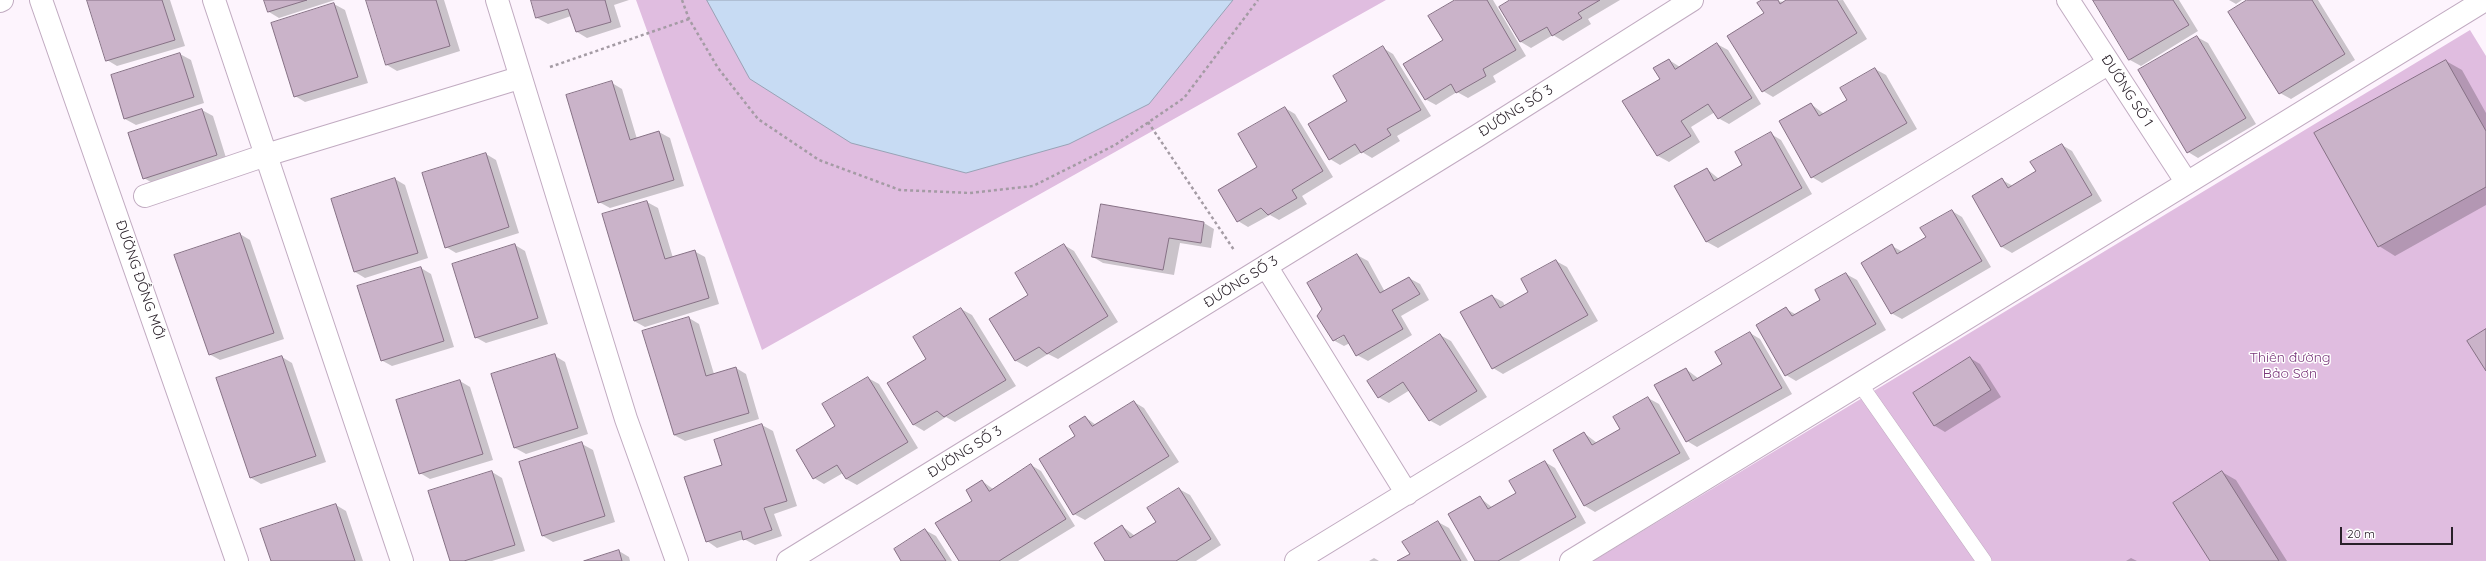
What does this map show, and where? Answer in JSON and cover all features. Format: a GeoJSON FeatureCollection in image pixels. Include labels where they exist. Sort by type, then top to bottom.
{"type":"FeatureCollection","features":[{"type":"Feature","properties":{"kind":"street","name":"ĐƯỜNG ĐỒNG MỚI"},"geometry":{"type":"LineString","coordinates":[[41,0],[237,561]]}},
{"type":"Feature","properties":{"kind":"street"},"geometry":{"type":"LineString","coordinates":[[214,0],[402,561]]}},
{"type":"Feature","properties":{"kind":"street"},"geometry":{"type":"LineString","coordinates":[[497,0],[519,78],[626,419],[677,561]]}},
{"type":"Feature","properties":{"kind":"street","name":"ĐƯỜNG SỐ 3"},"geometry":{"type":"LineString","coordinates":[[788,561],[1266,266],[1692,0]]}},
{"type":"Feature","properties":{"kind":"street","name":"ĐƯỜNG SỐ 1"},"geometry":{"type":"LineString","coordinates":[[2068,0],[2187,183]]}},
{"type":"Feature","properties":{"kind":"street"},"geometry":{"type":"LineString","coordinates":[[1571,561],[2485,0]]}},
{"type":"Feature","properties":{"kind":"street"},"geometry":{"type":"LineString","coordinates":[[1296,561],[2109,63]]}},
{"type":"Feature","properties":{"kind":"street"},"geometry":{"type":"LineString","coordinates":[[145,196],[266,155],[519,78]]}},
{"type":"Feature","properties":{"kind":"street"},"geometry":{"type":"LineString","coordinates":[[1266,266],[1406,494]]}},
{"type":"Feature","properties":{"kind":"lane"},"geometry":{"type":"LineString","coordinates":[[1860,384],[1984,561]]}},
{"type":"Feature","properties":{"kind":"path"},"geometry":{"type":"LineString","coordinates":[[682,0],[689,20],[718,68],[758,119],[819,160],[900,190],[970,193],[1033,186],[1115,145],[1184,98],[1258,0]]}},
{"type":"Feature","properties":{"kind":"path"},"geometry":{"type":"LineString","coordinates":[[519,78],[689,20]]}},
{"type":"Feature","properties":{"kind":"path"},"geometry":{"type":"LineString","coordinates":[[1148,122],[1236,252],[1266,266]]}},
{"type":"Feature","properties":{"kind":"green space"},"geometry":{"type":"Polygon","coordinates":[[[636,0],[1386,0],[762,350],[636,0]]]}},
{"type":"Feature","properties":{"kind":"green space","name":"Thiên đường Bảo Sơn"},"geometry":{"type":"Polygon","coordinates":[[[2470,30],[2486,56],[2486,561],[1593,561],[2470,30]]]}},
{"type":"Feature","properties":{"kind":"water"},"geometry":{"type":"Polygon","coordinates":[[[707,0],[1233,0],[1149,104],[1069,144],[966,173],[851,143],[750,79],[707,0]]]}},
{"type":"Feature","properties":{"kind":"building"},"geometry":{"type":"Polygon","coordinates":[[[87,0],[162,0],[175,40],[106,61],[87,0]]]}},
{"type":"Feature","properties":{"kind":"building"},"geometry":{"type":"Polygon","coordinates":[[[264,0],[307,0],[268,12],[264,0]]]}},
{"type":"Feature","properties":{"kind":"building"},"geometry":{"type":"Polygon","coordinates":[[[366,0],[436,0],[450,46],[386,65],[366,0]]]}},
{"type":"Feature","properties":{"kind":"building"},"geometry":{"type":"Polygon","coordinates":[[[531,0],[605,0],[611,22],[576,32],[568,9],[536,18],[531,0]]]}},
{"type":"Feature","properties":{"kind":"building"},"geometry":{"type":"Polygon","coordinates":[[[1455,0],[1487,0],[1516,50],[1483,69],[1486,76],[1456,93],[1451,84],[1425,100],[1403,64],[1443,40],[1428,16],[1455,0]]]}},
{"type":"Feature","properties":{"kind":"building"},"geometry":{"type":"Polygon","coordinates":[[[1510,0],[1600,0],[1578,13],[1582,18],[1552,36],[1547,27],[1520,42],[1499,7],[1510,0]]]}},
{"type":"Feature","properties":{"kind":"building"},"geometry":{"type":"Polygon","coordinates":[[[1762,0],[1778,0],[1780,4],[1786,0],[1837,0],[1857,33],[1762,92],[1727,36],[1764,13],[1757,3],[1762,0]]]}},
{"type":"Feature","properties":{"kind":"building"},"geometry":{"type":"Polygon","coordinates":[[[2093,0],[2173,0],[2189,25],[2129,60],[2093,0]]]}},
{"type":"Feature","properties":{"kind":"building"},"geometry":{"type":"Polygon","coordinates":[[[2247,0],[2312,0],[2345,54],[2279,94],[2228,12],[2247,0]]]}},
{"type":"Feature","properties":{"kind":"building"},"geometry":{"type":"Polygon","coordinates":[[[334,3],[358,77],[294,97],[271,23],[334,3]]]}},
{"type":"Feature","properties":{"kind":"building"},"geometry":{"type":"Polygon","coordinates":[[[2197,36],[2246,118],[2187,153],[2138,70],[2197,36]]]}},
{"type":"Feature","properties":{"kind":"building"},"geometry":{"type":"Polygon","coordinates":[[[1717,43],[1752,98],[1718,119],[1708,104],[1681,121],[1691,136],[1657,156],[1622,101],[1660,79],[1653,68],[1669,59],[1675,69],[1717,43]]]}},
{"type":"Feature","properties":{"kind":"building"},"geometry":{"type":"Polygon","coordinates":[[[1383,46],[1421,110],[1387,129],[1391,135],[1361,153],[1355,144],[1329,160],[1308,124],[1347,101],[1333,76],[1383,46]]]}},
{"type":"Feature","properties":{"kind":"building"},"geometry":{"type":"Polygon","coordinates":[[[180,53],[194,97],[124,119],[111,75],[180,53]]]}},
{"type":"Feature","properties":{"kind":"building"},"geometry":{"type":"Polygon","coordinates":[[[2446,60],[2486,131],[2486,187],[2378,247],[2314,133],[2446,60]]]}},
{"type":"Feature","properties":{"kind":"building"},"geometry":{"type":"Polygon","coordinates":[[[1875,68],[1907,123],[1811,178],[1779,121],[1811,103],[1819,116],[1847,100],[1840,88],[1875,68]]]}},
{"type":"Feature","properties":{"kind":"building"},"geometry":{"type":"Polygon","coordinates":[[[612,81],[630,140],[659,131],[674,180],[598,203],[566,95],[612,81]]]}},
{"type":"Feature","properties":{"kind":"building"},"geometry":{"type":"Polygon","coordinates":[[[1285,107],[1323,171],[1292,190],[1297,198],[1268,215],[1261,208],[1237,222],[1218,190],[1257,167],[1238,134],[1285,107]]]}},
{"type":"Feature","properties":{"kind":"building"},"geometry":{"type":"Polygon","coordinates":[[[202,109],[217,155],[143,179],[128,133],[202,109]]]}},
{"type":"Feature","properties":{"kind":"building"},"geometry":{"type":"Polygon","coordinates":[[[1771,132],[1802,188],[1706,242],[1674,186],[1707,168],[1714,181],[1742,165],[1735,152],[1771,132]]]}},
{"type":"Feature","properties":{"kind":"building"},"geometry":{"type":"Polygon","coordinates":[[[2062,144],[2092,195],[2001,247],[1972,196],[2002,178],[2008,188],[2036,171],[2030,162],[2062,144]]]}},
{"type":"Feature","properties":{"kind":"building"},"geometry":{"type":"Polygon","coordinates":[[[486,153],[509,227],[445,248],[422,173],[486,153]]]}},
{"type":"Feature","properties":{"kind":"building"},"geometry":{"type":"Polygon","coordinates":[[[395,178],[418,253],[354,272],[331,199],[395,178]]]}},
{"type":"Feature","properties":{"kind":"building"},"geometry":{"type":"Polygon","coordinates":[[[647,201],[665,259],[695,250],[709,298],[634,321],[602,214],[647,201]]]}},
{"type":"Feature","properties":{"kind":"building"},"geometry":{"type":"Polygon","coordinates":[[[1101,204],[1204,222],[1201,243],[1169,238],[1163,270],[1092,257],[1101,204]]]}},
{"type":"Feature","properties":{"kind":"building"},"geometry":{"type":"Polygon","coordinates":[[[1952,210],[1982,261],[1891,314],[1861,263],[1892,244],[1897,254],[1926,237],[1920,228],[1952,210]]]}},
{"type":"Feature","properties":{"kind":"building"},"geometry":{"type":"Polygon","coordinates":[[[240,233],[274,333],[209,355],[174,255],[240,233]]]}},
{"type":"Feature","properties":{"kind":"building"},"geometry":{"type":"Polygon","coordinates":[[[515,244],[538,318],[475,338],[452,264],[515,244]]]}},
{"type":"Feature","properties":{"kind":"building"},"geometry":{"type":"Polygon","coordinates":[[[1064,244],[1108,316],[1047,354],[1039,347],[1015,361],[989,319],[1028,295],[1015,273],[1064,244]]]}},
{"type":"Feature","properties":{"kind":"building"},"geometry":{"type":"Polygon","coordinates":[[[1357,254],[1380,293],[1409,277],[1420,294],[1392,310],[1403,329],[1356,356],[1344,335],[1333,341],[1317,316],[1322,309],[1307,283],[1357,254]]]}},
{"type":"Feature","properties":{"kind":"building"},"geometry":{"type":"Polygon","coordinates":[[[1556,260],[1588,315],[1492,369],[1460,312],[1492,295],[1500,308],[1528,292],[1521,279],[1556,260]]]}},
{"type":"Feature","properties":{"kind":"building"},"geometry":{"type":"Polygon","coordinates":[[[421,267],[444,341],[381,361],[357,286],[421,267]]]}},
{"type":"Feature","properties":{"kind":"building"},"geometry":{"type":"Polygon","coordinates":[[[1846,273],[1876,324],[1785,376],[1756,325],[1786,307],[1792,316],[1820,300],[1815,290],[1846,273]]]}},
{"type":"Feature","properties":{"kind":"building"},"geometry":{"type":"Polygon","coordinates":[[[961,308],[1006,380],[944,417],[937,411],[913,425],[887,383],[926,359],[913,337],[961,308]]]}},
{"type":"Feature","properties":{"kind":"building"},"geometry":{"type":"Polygon","coordinates":[[[689,317],[706,376],[736,367],[749,413],[674,435],[642,331],[689,317]]]}},
{"type":"Feature","properties":{"kind":"building"},"geometry":{"type":"Polygon","coordinates":[[[2486,329],[2486,371],[2467,341],[2486,329]]]}},
{"type":"Feature","properties":{"kind":"building"},"geometry":{"type":"Polygon","coordinates":[[[1750,332],[1782,388],[1686,442],[1654,385],[1686,368],[1693,381],[1722,364],[1715,352],[1750,332]]]}},
{"type":"Feature","properties":{"kind":"building"},"geometry":{"type":"Polygon","coordinates":[[[1440,334],[1477,391],[1429,421],[1403,382],[1378,398],[1367,381],[1440,334]]]}},
{"type":"Feature","properties":{"kind":"building"},"geometry":{"type":"Polygon","coordinates":[[[555,354],[578,428],[514,448],[491,374],[555,354]]]}},
{"type":"Feature","properties":{"kind":"building"},"geometry":{"type":"Polygon","coordinates":[[[282,356],[316,456],[250,478],[216,378],[282,356]]]}},
{"type":"Feature","properties":{"kind":"building"},"geometry":{"type":"Polygon","coordinates":[[[1970,357],[1991,390],[1934,426],[1913,393],[1970,357]]]}},
{"type":"Feature","properties":{"kind":"building"},"geometry":{"type":"Polygon","coordinates":[[[868,377],[908,442],[846,479],[837,465],[813,479],[796,450],[835,426],[822,404],[868,377]]]}},
{"type":"Feature","properties":{"kind":"building"},"geometry":{"type":"Polygon","coordinates":[[[460,380],[483,454],[419,474],[396,400],[460,380]]]}},
{"type":"Feature","properties":{"kind":"building"},"geometry":{"type":"Polygon","coordinates":[[[1648,397],[1680,453],[1584,506],[1553,450],[1584,432],[1592,445],[1620,429],[1613,417],[1648,397]]]}},
{"type":"Feature","properties":{"kind":"building"},"geometry":{"type":"Polygon","coordinates":[[[1134,401],[1169,456],[1073,515],[1039,459],[1075,436],[1069,426],[1085,416],[1092,426],[1134,401]]]}},
{"type":"Feature","properties":{"kind":"building"},"geometry":{"type":"Polygon","coordinates":[[[762,424],[787,501],[764,508],[772,530],[743,540],[741,531],[706,542],[684,477],[722,465],[714,440],[762,424]]]}},
{"type":"Feature","properties":{"kind":"building"},"geometry":{"type":"Polygon","coordinates":[[[582,442],[605,516],[542,536],[519,462],[582,442]]]}},
{"type":"Feature","properties":{"kind":"building"},"geometry":{"type":"Polygon","coordinates":[[[1545,461],[1576,517],[1498,561],[1475,561],[1448,514],[1480,496],[1488,509],[1516,493],[1509,481],[1545,461]]]}},
{"type":"Feature","properties":{"kind":"building"},"geometry":{"type":"Polygon","coordinates":[[[1031,464],[1066,519],[999,561],[959,561],[935,523],[972,501],[966,490],[982,480],[989,491],[1031,464]]]}},
{"type":"Feature","properties":{"kind":"building"},"geometry":{"type":"Polygon","coordinates":[[[492,471],[515,545],[464,561],[450,561],[428,491],[492,471]]]}},
{"type":"Feature","properties":{"kind":"building"},"geometry":{"type":"Polygon","coordinates":[[[2222,471],[2279,561],[2210,561],[2173,503],[2222,471]]]}},
{"type":"Feature","properties":{"kind":"building"},"geometry":{"type":"Polygon","coordinates":[[[1179,488],[1211,539],[1176,561],[1105,561],[1094,543],[1122,525],[1130,538],[1156,522],[1147,508],[1179,488]]]}},
{"type":"Feature","properties":{"kind":"building"},"geometry":{"type":"Polygon","coordinates":[[[336,504],[355,561],[271,561],[260,529],[336,504]]]}},
{"type":"Feature","properties":{"kind":"building"},"geometry":{"type":"Polygon","coordinates":[[[1438,521],[1461,561],[1397,561],[1410,554],[1402,542],[1438,521]]]}},
{"type":"Feature","properties":{"kind":"building"},"geometry":{"type":"Polygon","coordinates":[[[925,529],[946,561],[901,561],[894,549],[925,529]]]}},
{"type":"Feature","properties":{"kind":"building"},"geometry":{"type":"Polygon","coordinates":[[[619,550],[622,561],[584,561],[619,550]]]}}]}
